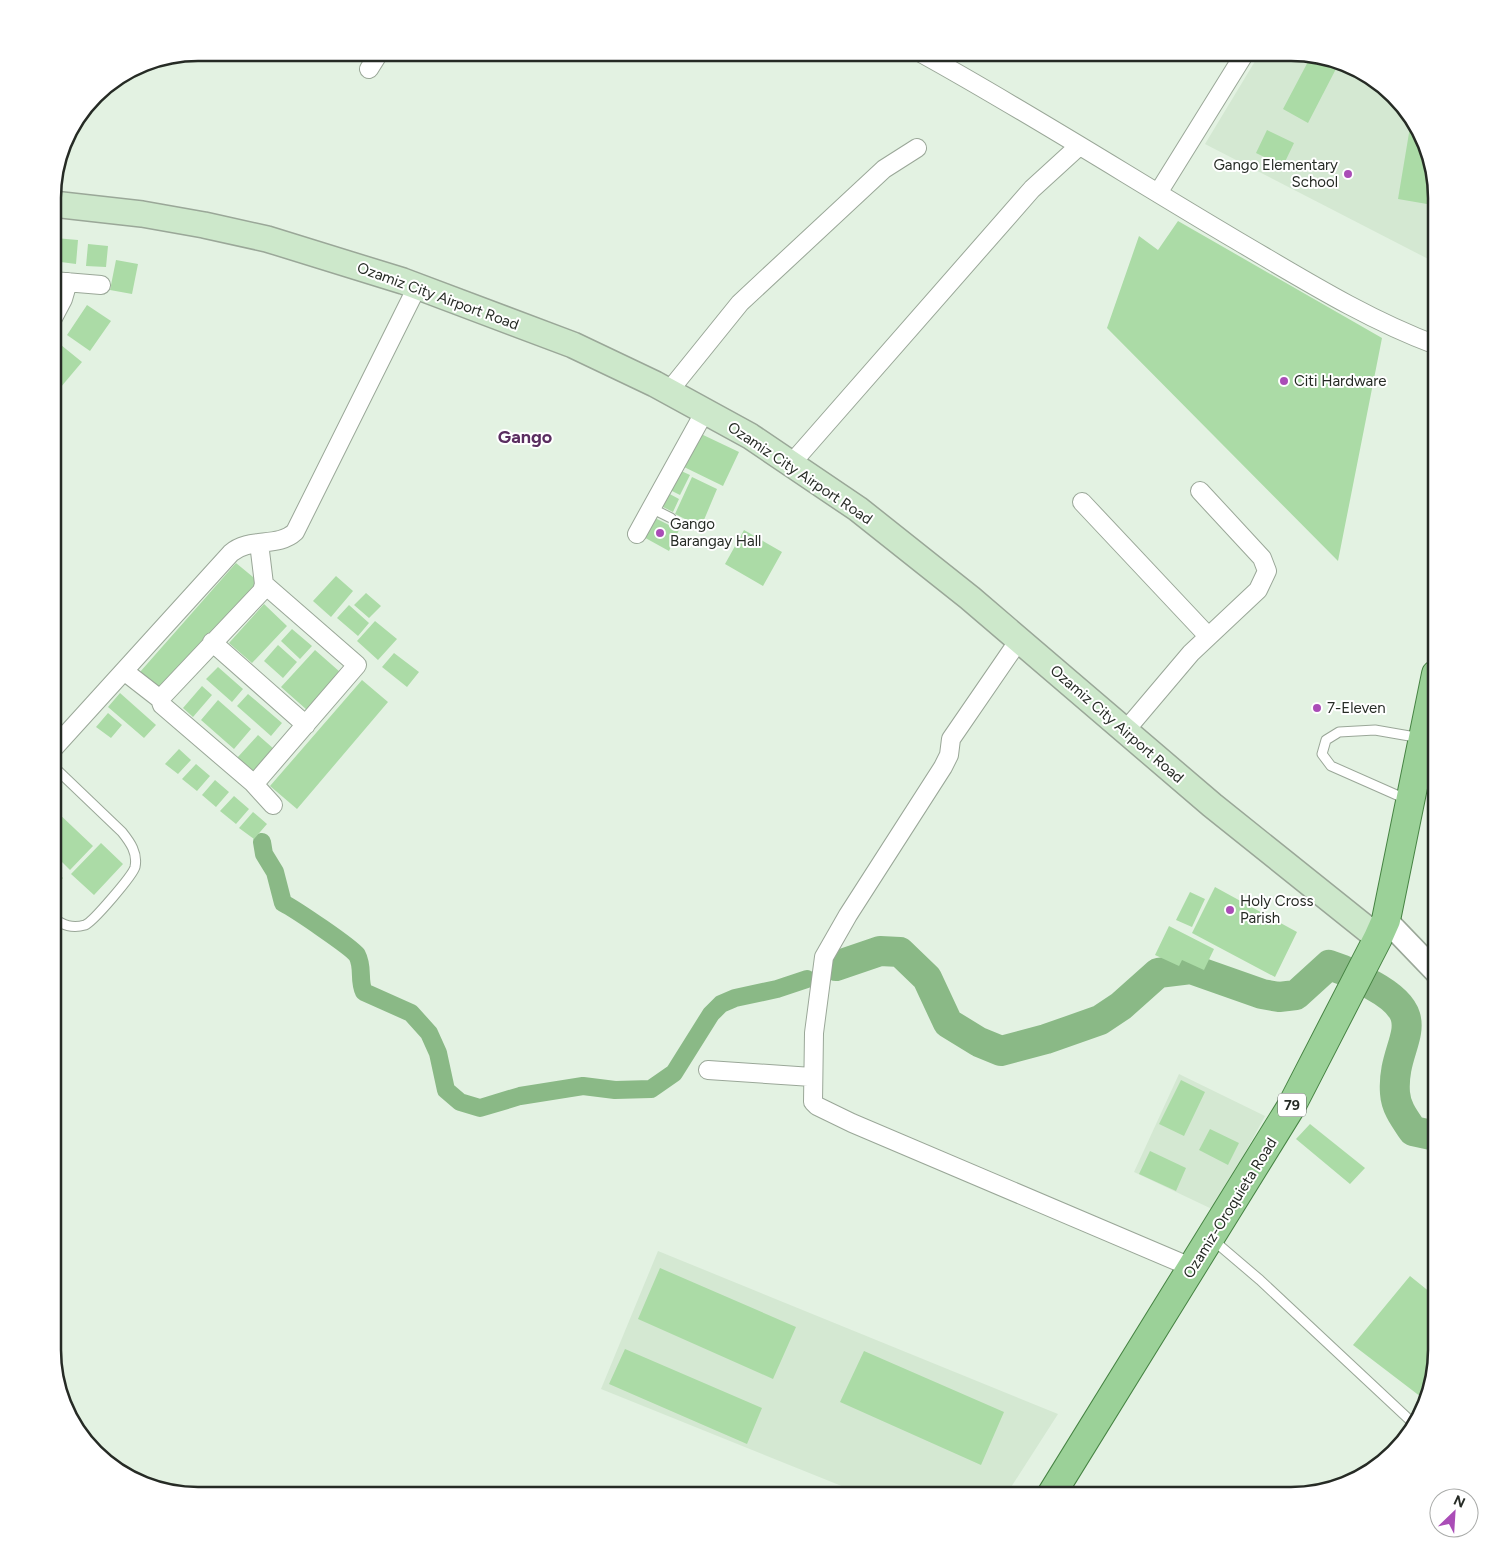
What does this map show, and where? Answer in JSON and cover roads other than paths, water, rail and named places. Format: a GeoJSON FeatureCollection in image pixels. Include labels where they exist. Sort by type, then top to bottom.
{"type":"FeatureCollection","features":[{"type":"Feature","properties":{"kind":"main road","name":"Ozamiz City Airport Road"},"geometry":{"type":"LineString","coordinates":[[62,205],[142,214],[266,239],[417,286],[573,345],[705,411],[750,436],[858,509],[1019,640],[1212,805],[1382,929]]}},
{"type":"Feature","properties":{"kind":"main road","name":"Ozamiz-Oroquieta Road"},"geometry":{"type":"LineString","coordinates":[[1057,1487],[1291,1107],[1382,929],[1428,713]]}},
{"type":"Feature","properties":{"kind":"street"},"geometry":{"type":"LineString","coordinates":[[369,69],[374,62]]}},
{"type":"Feature","properties":{"kind":"street"},"geometry":{"type":"LineString","coordinates":[[937,62],[1012,103],[1078,147],[1305,281],[1411,336],[1428,342]]}},
{"type":"Feature","properties":{"kind":"street"},"geometry":{"type":"LineString","coordinates":[[1158,193],[1239,62]]}},
{"type":"Feature","properties":{"kind":"street"},"geometry":{"type":"LineString","coordinates":[[791,464],[1032,190],[1078,147]]}},
{"type":"Feature","properties":{"kind":"street"},"geometry":{"type":"LineString","coordinates":[[668,391],[740,303],[884,169],[917,148]]}},
{"type":"Feature","properties":{"kind":"street"},"geometry":{"type":"LineString","coordinates":[[62,282],[102,285]]}},
{"type":"Feature","properties":{"kind":"street"},"geometry":{"type":"LineString","coordinates":[[62,740],[231,553],[244,544],[283,538],[295,532],[417,286]]}},
{"type":"Feature","properties":{"kind":"street"},"geometry":{"type":"LineString","coordinates":[[62,290],[64,299],[62,303]]}},
{"type":"Feature","properties":{"kind":"street"},"geometry":{"type":"LineString","coordinates":[[637,534],[705,411]]}},
{"type":"Feature","properties":{"kind":"street"},"geometry":{"type":"LineString","coordinates":[[1125,731],[1208,636],[1253,597],[1266,577],[1267,568],[1262,558],[1200,491]]}},
{"type":"Feature","properties":{"kind":"street"},"geometry":{"type":"LineString","coordinates":[[1082,502],[1208,636]]}},
{"type":"Feature","properties":{"kind":"street"},"geometry":{"type":"LineString","coordinates":[[160,699],[262,590],[264,584],[259,543]]}},
{"type":"Feature","properties":{"kind":"street"},"geometry":{"type":"LineString","coordinates":[[253,783],[256,782],[357,665],[264,584]]}},
{"type":"Feature","properties":{"kind":"street"},"geometry":{"type":"LineString","coordinates":[[1019,640],[951,739],[948,746],[949,755],[943,767],[848,915],[824,957],[814,1033],[813,1102],[817,1106],[1016,1195],[1193,1268]]}},
{"type":"Feature","properties":{"kind":"street"},"geometry":{"type":"LineString","coordinates":[[212,642],[306,725]]}},
{"type":"Feature","properties":{"kind":"street"},"geometry":{"type":"LineString","coordinates":[[124,671],[160,699],[162,705],[253,783],[273,806]]}},
{"type":"Feature","properties":{"kind":"street"},"geometry":{"type":"LineString","coordinates":[[1382,929],[1428,966]]}},
{"type":"Feature","properties":{"kind":"street"},"geometry":{"type":"LineString","coordinates":[[708,1070],[812,1077]]}},
{"type":"Feature","properties":{"kind":"lane"},"geometry":{"type":"LineString","coordinates":[[651,508],[671,518]]}},
{"type":"Feature","properties":{"kind":"lane"},"geometry":{"type":"LineString","coordinates":[[1410,801],[1331,766],[1322,754],[1326,740],[1339,732],[1375,730],[1423,738]]}},
{"type":"Feature","properties":{"kind":"lane"},"geometry":{"type":"LineString","coordinates":[[61,774],[122,832],[131,842],[136,856],[132,874],[88,924],[74,927],[61,924]]}},
{"type":"Feature","properties":{"kind":"lane"},"geometry":{"type":"LineString","coordinates":[[1210,1239],[1260,1280],[1409,1419]]}},
{"type":"Feature","properties":{"kind":"waterway"},"geometry":{"type":"LineString","coordinates":[[262,842],[264,854],[275,872],[283,903],[345,944],[357,955],[364,992],[411,1013],[429,1033],[438,1053],[446,1090],[460,1102],[480,1108],[520,1096],[583,1086],[615,1090],[651,1089],[674,1073],[711,1014],[721,1004],[735,998],[777,989],[807,979]]}},
{"type":"Feature","properties":{"kind":"waterway"},"geometry":{"type":"LineString","coordinates":[[836,966],[880,951],[900,952],[927,978],[948,1023],[979,1042],[1001,1051],[1046,1039],[1100,1020],[1121,1006],[1158,973],[1191,969],[1262,994],[1279,997],[1296,995],[1329,965],[1343,970]]}},
{"type":"Feature","properties":{"kind":"waterway"},"geometry":{"type":"LineString","coordinates":[[1372,985],[1391,998],[1402,1009],[1406,1021],[1406,1033],[1395,1075],[1396,1098],[1404,1118],[1413,1131],[1428,1134]]}},
{"type":"Feature","properties":{"kind":"place","name":"Gango Elementary School"},"geometry":{"type":"Point","coordinates":[1348,174]}},
{"type":"Feature","properties":{"kind":"place","name":"Citi Hardware"},"geometry":{"type":"Point","coordinates":[1284,381]}},
{"type":"Feature","properties":{"kind":"place","name":"Gango Barangay Hall"},"geometry":{"type":"Point","coordinates":[660,533]}},
{"type":"Feature","properties":{"kind":"place","name":"7-Eleven"},"geometry":{"type":"Point","coordinates":[1317,708]}},
{"type":"Feature","properties":{"kind":"place","name":"Holy Cross Parish"},"geometry":{"type":"Point","coordinates":[1230,910]}},
{"type":"Feature","properties":{"kind":"district","name":"Gango"},"geometry":{"type":"Point","coordinates":[525,437]}}]}
